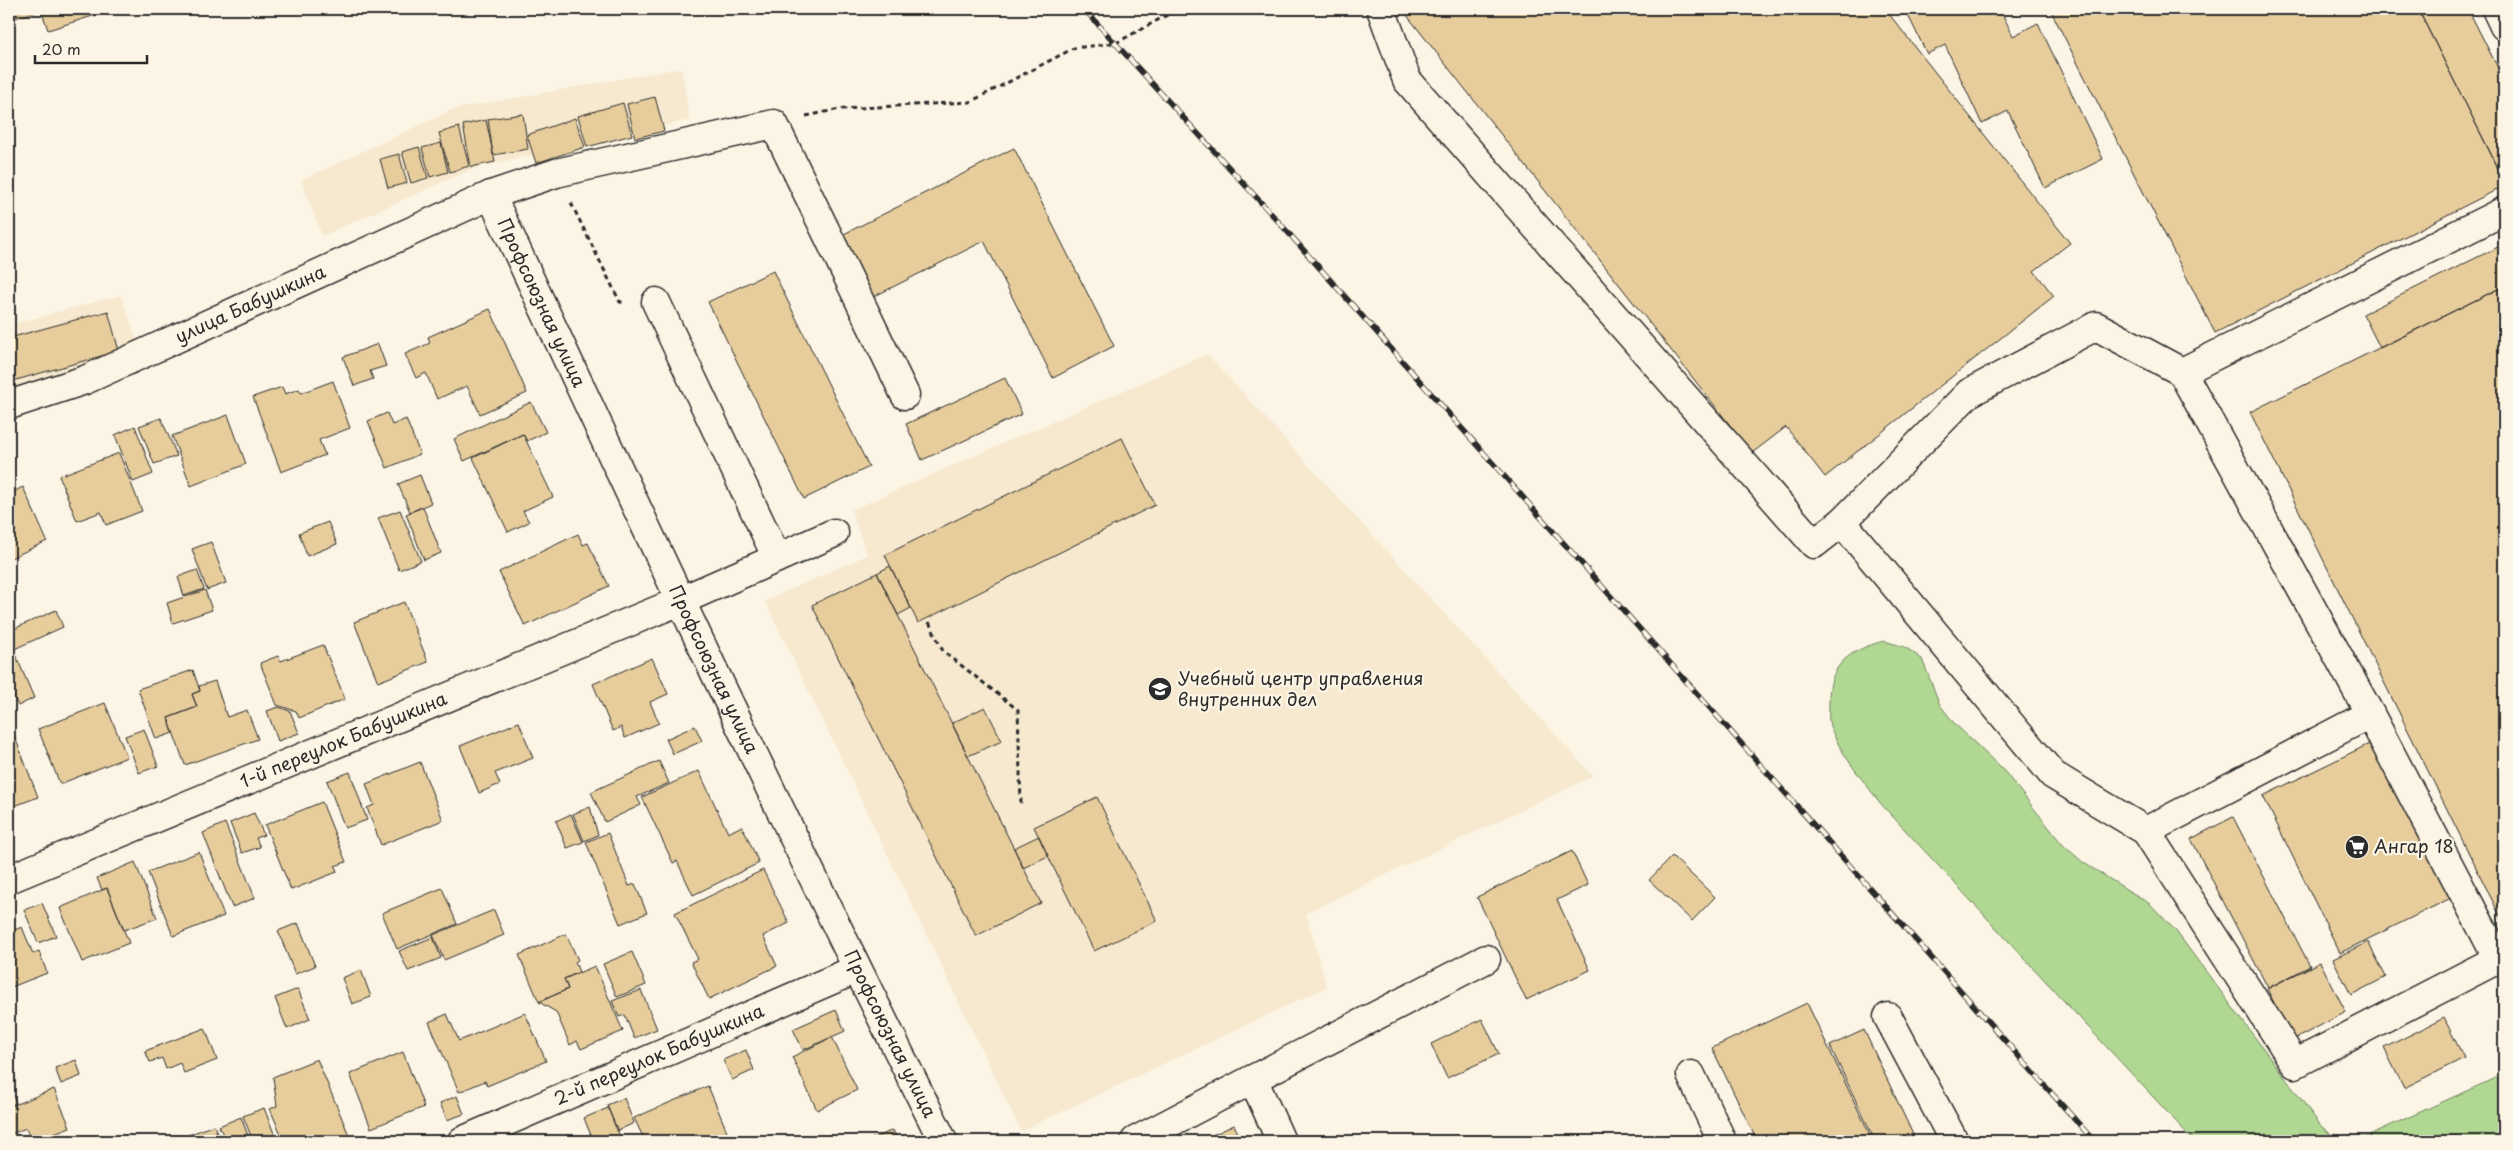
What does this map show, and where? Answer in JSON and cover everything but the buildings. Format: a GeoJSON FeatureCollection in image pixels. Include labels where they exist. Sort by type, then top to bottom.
{"type":"FeatureCollection","features":[{"type":"Feature","properties":{"kind":"street"},"geometry":{"type":"LineString","coordinates":[[1381,9],[1407,80],[1814,544],[1842,522],[1969,393],[2096,326],[2182,372],[2370,714],[2501,966],[2295,1064],[2146,831],[2053,775],[1842,522]]}},
{"type":"Feature","properties":{"kind":"street"},"geometry":{"type":"LineString","coordinates":[[2496,9],[2504,26]]}},
{"type":"Feature","properties":{"kind":"street","name":"улица Бабушкина"},"geometry":{"type":"LineString","coordinates":[[9,405],[85,380],[491,195],[556,174],[774,124]]}},
{"type":"Feature","properties":{"kind":"street"},"geometry":{"type":"LineString","coordinates":[[774,124],[905,395]]}},
{"type":"Feature","properties":{"kind":"street","name":"Профсоюзная улица"},"geometry":{"type":"LineString","coordinates":[[491,195],[680,601],[942,1141]]}},
{"type":"Feature","properties":{"kind":"street"},"geometry":{"type":"LineString","coordinates":[[2182,372],[2504,211]]}},
{"type":"Feature","properties":{"kind":"street"},"geometry":{"type":"LineString","coordinates":[[656,302],[777,558]]}},
{"type":"Feature","properties":{"kind":"street","name":"1-й переулок Бабушкина"},"geometry":{"type":"LineString","coordinates":[[9,879],[680,601],[834,533]]}},
{"type":"Feature","properties":{"kind":"street"},"geometry":{"type":"LineString","coordinates":[[2146,831],[2370,714]]}},
{"type":"Feature","properties":{"kind":"street"},"geometry":{"type":"LineString","coordinates":[[1135,1141],[1486,959]]}},
{"type":"Feature","properties":{"kind":"street","name":"2-й переулок Бабушкина"},"geometry":{"type":"LineString","coordinates":[[462,1141],[857,969]]}},
{"type":"Feature","properties":{"kind":"street"},"geometry":{"type":"LineString","coordinates":[[1888,1017],[1954,1141]]}},
{"type":"Feature","properties":{"kind":"street"},"geometry":{"type":"LineString","coordinates":[[1691,1075],[1722,1141]]}},
{"type":"Feature","properties":{"kind":"street"},"geometry":{"type":"LineString","coordinates":[[1252,1079],[1282,1141]]}},
{"type":"Feature","properties":{"kind":"path"},"geometry":{"type":"LineString","coordinates":[[774,124],[840,109],[970,102],[1074,48],[1116,43],[1178,9]]}},
{"type":"Feature","properties":{"kind":"path"},"geometry":{"type":"LineString","coordinates":[[556,174],[620,302],[656,302]]}},
{"type":"Feature","properties":{"kind":"path"},"geometry":{"type":"LineString","coordinates":[[929,622],[943,651],[1018,710],[1021,804]]}},
{"type":"Feature","properties":{"kind":"shaded area"},"geometry":{"type":"Polygon","coordinates":[[[681,68],[690,120],[475,168],[322,236],[301,180],[454,109],[681,68]]]}},
{"type":"Feature","properties":{"kind":"shaded area"},"geometry":{"type":"Polygon","coordinates":[[[121,295],[138,343],[75,373],[9,393],[9,325],[121,295]]]}},
{"type":"Feature","properties":{"kind":"shaded area","name":"Учебный центр управления внутренних дел"},"geometry":{"type":"Polygon","coordinates":[[[1207,354],[1593,776],[1306,913],[1327,987],[1021,1131],[765,601],[867,555],[851,510],[1207,354]]]}},
{"type":"Feature","properties":{"kind":"green space"},"geometry":{"type":"Polygon","coordinates":[[[1884,641],[1905,647],[1922,659],[1940,705],[1954,723],[2004,771],[2063,845],[2084,863],[2150,904],[2175,930],[2321,1126],[2334,1137],[2365,1137],[2504,1074],[2504,1141],[2194,1141],[1881,804],[1846,757],[1829,724],[1832,679],[1843,661],[1851,655],[1860,649],[1884,641]]]}},
{"type":"Feature","properties":{"kind":"railway"},"geometry":{"type":"LineString","coordinates":[[1084,9],[1277,220],[2094,1141]]}},
{"type":"Feature","properties":{"kind":"place","name":"Учебный центр управления внутренних дел"},"geometry":{"type":"Point","coordinates":[1160,689]}},
{"type":"Feature","properties":{"kind":"place","name":"Ангар 18"},"geometry":{"type":"Point","coordinates":[2357,847]}}]}
